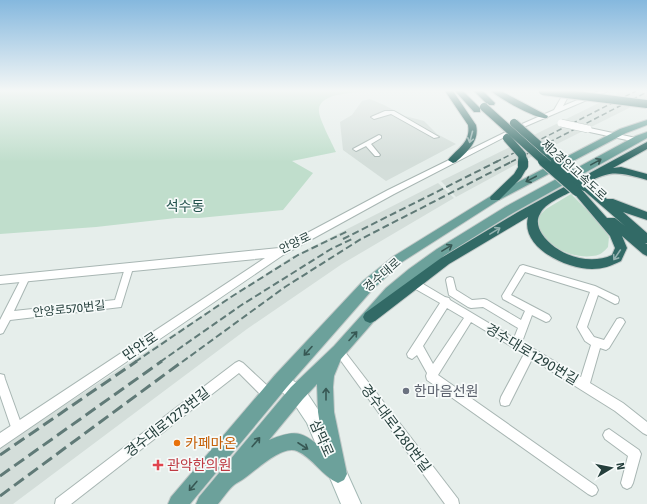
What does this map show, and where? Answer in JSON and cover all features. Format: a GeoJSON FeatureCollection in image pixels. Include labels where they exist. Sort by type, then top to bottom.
{"type":"FeatureCollection","features":[{"type":"Feature","properties":{"kind":"highway"},"geometry":{"type":"LineString","coordinates":[[453,160],[471,142],[473,130],[472,125],[465,115]]}},
{"type":"Feature","properties":{"kind":"highway"},"geometry":{"type":"LineString","coordinates":[[491,115],[523,158],[523,166],[518,176],[495,198]]}},
{"type":"Feature","properties":{"kind":"highway","name":"제2경인고속도로"},"geometry":{"type":"LineString","coordinates":[[494,115],[581,188],[647,238]]}},
{"type":"Feature","properties":{"kind":"highway"},"geometry":{"type":"LineString","coordinates":[[370,317],[445,261],[592,176],[643,140]]}},
{"type":"Feature","properties":{"kind":"highway"},"geometry":{"type":"LineString","coordinates":[[592,176],[610,171],[621,170],[647,177]]}},
{"type":"Feature","properties":{"kind":"highway"},"geometry":{"type":"LineString","coordinates":[[543,203],[534,212],[532,224],[537,237],[546,246],[560,256],[580,264],[598,265],[611,262],[620,252],[620,242],[581,188]]}},
{"type":"Feature","properties":{"kind":"highway"},"geometry":{"type":"LineString","coordinates":[[581,188],[614,204],[647,216]]}},
{"type":"Feature","properties":{"kind":"highway","name":"제2경인고속도로"},"geometry":{"type":"LineString","coordinates":[[581,188],[647,251]]}},
{"type":"Feature","properties":{"kind":"main road","name":"경수대로"},"geometry":{"type":"LineString","coordinates":[[178,504],[281,381],[368,285],[392,264],[495,198],[623,131],[647,122]]}},
{"type":"Feature","properties":{"kind":"main road","name":"경수대로"},"geometry":{"type":"LineString","coordinates":[[206,504],[297,393],[339,351],[392,292],[413,273],[441,252],[509,210],[643,140]]}},
{"type":"Feature","properties":{"kind":"main road"},"geometry":{"type":"LineString","coordinates":[[338,474],[327,418],[325,398],[326,377],[339,351]]}},
{"type":"Feature","properties":{"kind":"main road","name":"삼막로"},"geometry":{"type":"LineString","coordinates":[[281,381],[297,393],[313,417],[338,474],[347,503]]}},
{"type":"Feature","properties":{"kind":"main road"},"geometry":{"type":"LineString","coordinates":[[222,483],[272,449],[284,442],[292,441],[299,442],[307,447],[338,474]]}},
{"type":"Feature","properties":{"kind":"street"},"geometry":{"type":"LineString","coordinates":[[374,116],[379,115]]}},
{"type":"Feature","properties":{"kind":"street"},"geometry":{"type":"LineString","coordinates":[[396,115],[436,137]]}},
{"type":"Feature","properties":{"kind":"street","name":"안양로"},"geometry":{"type":"LineString","coordinates":[[0,280],[280,252],[390,192],[524,124],[548,115]]}},
{"type":"Feature","properties":{"kind":"street"},"geometry":{"type":"LineString","coordinates":[[556,115],[561,123]]}},
{"type":"Feature","properties":{"kind":"street"},"geometry":{"type":"LineString","coordinates":[[544,116],[561,123],[643,140]]}},
{"type":"Feature","properties":{"kind":"street"},"geometry":{"type":"LineString","coordinates":[[356,149],[379,137]]}},
{"type":"Feature","properties":{"kind":"street"},"geometry":{"type":"LineString","coordinates":[[367,143],[378,155]]}},
{"type":"Feature","properties":{"kind":"street","name":"만안로"},"geometry":{"type":"LineString","coordinates":[[0,441],[280,252]]}},
{"type":"Feature","properties":{"kind":"street","name":"안양로570번길"},"geometry":{"type":"LineString","coordinates":[[7,316],[118,304],[129,268]]}},
{"type":"Feature","properties":{"kind":"street"},"geometry":{"type":"LineString","coordinates":[[546,318],[506,296],[523,268],[595,290],[615,300]]}},
{"type":"Feature","properties":{"kind":"street"},"geometry":{"type":"LineString","coordinates":[[0,330],[26,277]]}},
{"type":"Feature","properties":{"kind":"street"},"geometry":{"type":"LineString","coordinates":[[450,280],[452,292],[471,304],[484,302],[523,326]]}},
{"type":"Feature","properties":{"kind":"street","name":"경수대로1290번길"},"geometry":{"type":"LineString","coordinates":[[415,284],[446,301],[584,385],[619,407],[647,428]]}},
{"type":"Feature","properties":{"kind":"street"},"geometry":{"type":"LineString","coordinates":[[595,290],[582,327],[590,340],[596,344],[606,345],[620,322]]}},
{"type":"Feature","properties":{"kind":"street"},"geometry":{"type":"LineString","coordinates":[[434,372],[415,350],[446,301]]}},
{"type":"Feature","properties":{"kind":"street"},"geometry":{"type":"LineString","coordinates":[[516,344],[530,309]]}},
{"type":"Feature","properties":{"kind":"street"},"geometry":{"type":"LineString","coordinates":[[470,316],[431,376],[592,490]]}},
{"type":"Feature","properties":{"kind":"street"},"geometry":{"type":"LineString","coordinates":[[584,385],[596,344]]}},
{"type":"Feature","properties":{"kind":"street","name":"경수대로1280번길"},"geometry":{"type":"LineString","coordinates":[[339,351],[452,504]]}},
{"type":"Feature","properties":{"kind":"street"},"geometry":{"type":"LineString","coordinates":[[505,401],[530,353]]}},
{"type":"Feature","properties":{"kind":"street","name":"경수대로1273번길"},"geometry":{"type":"LineString","coordinates":[[61,504],[239,366],[269,395]]}},
{"type":"Feature","properties":{"kind":"street"},"geometry":{"type":"LineString","coordinates":[[0,379],[17,429]]}},
{"type":"Feature","properties":{"kind":"street"},"geometry":{"type":"LineString","coordinates":[[609,435],[635,454],[627,483]]}},
{"type":"Feature","properties":{"kind":"shaded area"},"geometry":{"type":"Polygon","coordinates":[[[352,115],[402,115],[424,121],[437,134],[456,144],[386,181],[343,150],[340,122],[352,115]]]}},
{"type":"Feature","properties":{"kind":"shaded area"},"geometry":{"type":"Polygon","coordinates":[[[575,115],[616,115],[515,165],[456,197],[441,181],[575,115]]]}},
{"type":"Feature","properties":{"kind":"shaded area"},"geometry":{"type":"Polygon","coordinates":[[[438,183],[454,198],[342,264],[247,329],[13,504],[0,504],[0,447],[290,258],[438,183]]]}},
{"type":"Feature","properties":{"kind":"green space"},"geometry":{"type":"Polygon","coordinates":[[[0,115],[320,115],[336,152],[292,161],[313,173],[283,210],[0,234],[0,115]]]}},
{"type":"Feature","properties":{"kind":"green space"},"geometry":{"type":"Polygon","coordinates":[[[571,194],[602,225],[609,237],[608,247],[603,252],[595,256],[577,255],[560,250],[546,240],[538,226],[539,216],[546,209],[571,194]]]}},
{"type":"Feature","properties":{"kind":"railway"},"geometry":{"type":"LineString","coordinates":[[496,162],[590,115]]}},
{"type":"Feature","properties":{"kind":"railway"},"geometry":{"type":"LineString","coordinates":[[511,162],[603,115]]}},
{"type":"Feature","properties":{"kind":"railway"},"geometry":{"type":"LineString","coordinates":[[343,239],[498,161]]}},
{"type":"Feature","properties":{"kind":"railway"},"geometry":{"type":"LineString","coordinates":[[182,362],[285,287],[361,239],[513,161]]}},
{"type":"Feature","properties":{"kind":"railway"},"geometry":{"type":"LineString","coordinates":[[135,362],[231,297],[298,255],[348,231]]}},
{"type":"Feature","properties":{"kind":"railway"},"geometry":{"type":"LineString","coordinates":[[160,362],[240,306],[331,249],[352,239]]}},
{"type":"Feature","properties":{"kind":"railway"},"geometry":{"type":"LineString","coordinates":[[0,455],[137,361]]}},
{"type":"Feature","properties":{"kind":"railway"},"geometry":{"type":"LineString","coordinates":[[0,476],[162,361]]}},
{"type":"Feature","properties":{"kind":"railway"},"geometry":{"type":"LineString","coordinates":[[0,496],[183,361]]}},
{"type":"Feature","properties":{"kind":"place","name":"한마음선원"},"geometry":{"type":"Point","coordinates":[406,391]}},
{"type":"Feature","properties":{"kind":"place","name":"카페마온"},"geometry":{"type":"Point","coordinates":[177,443]}},
{"type":"Feature","properties":{"kind":"place","name":"관악한의원"},"geometry":{"type":"Point","coordinates":[158,465]}},
{"type":"Feature","properties":{"kind":"district","name":"석수동"},"geometry":{"type":"Point","coordinates":[185,206]}}]}
